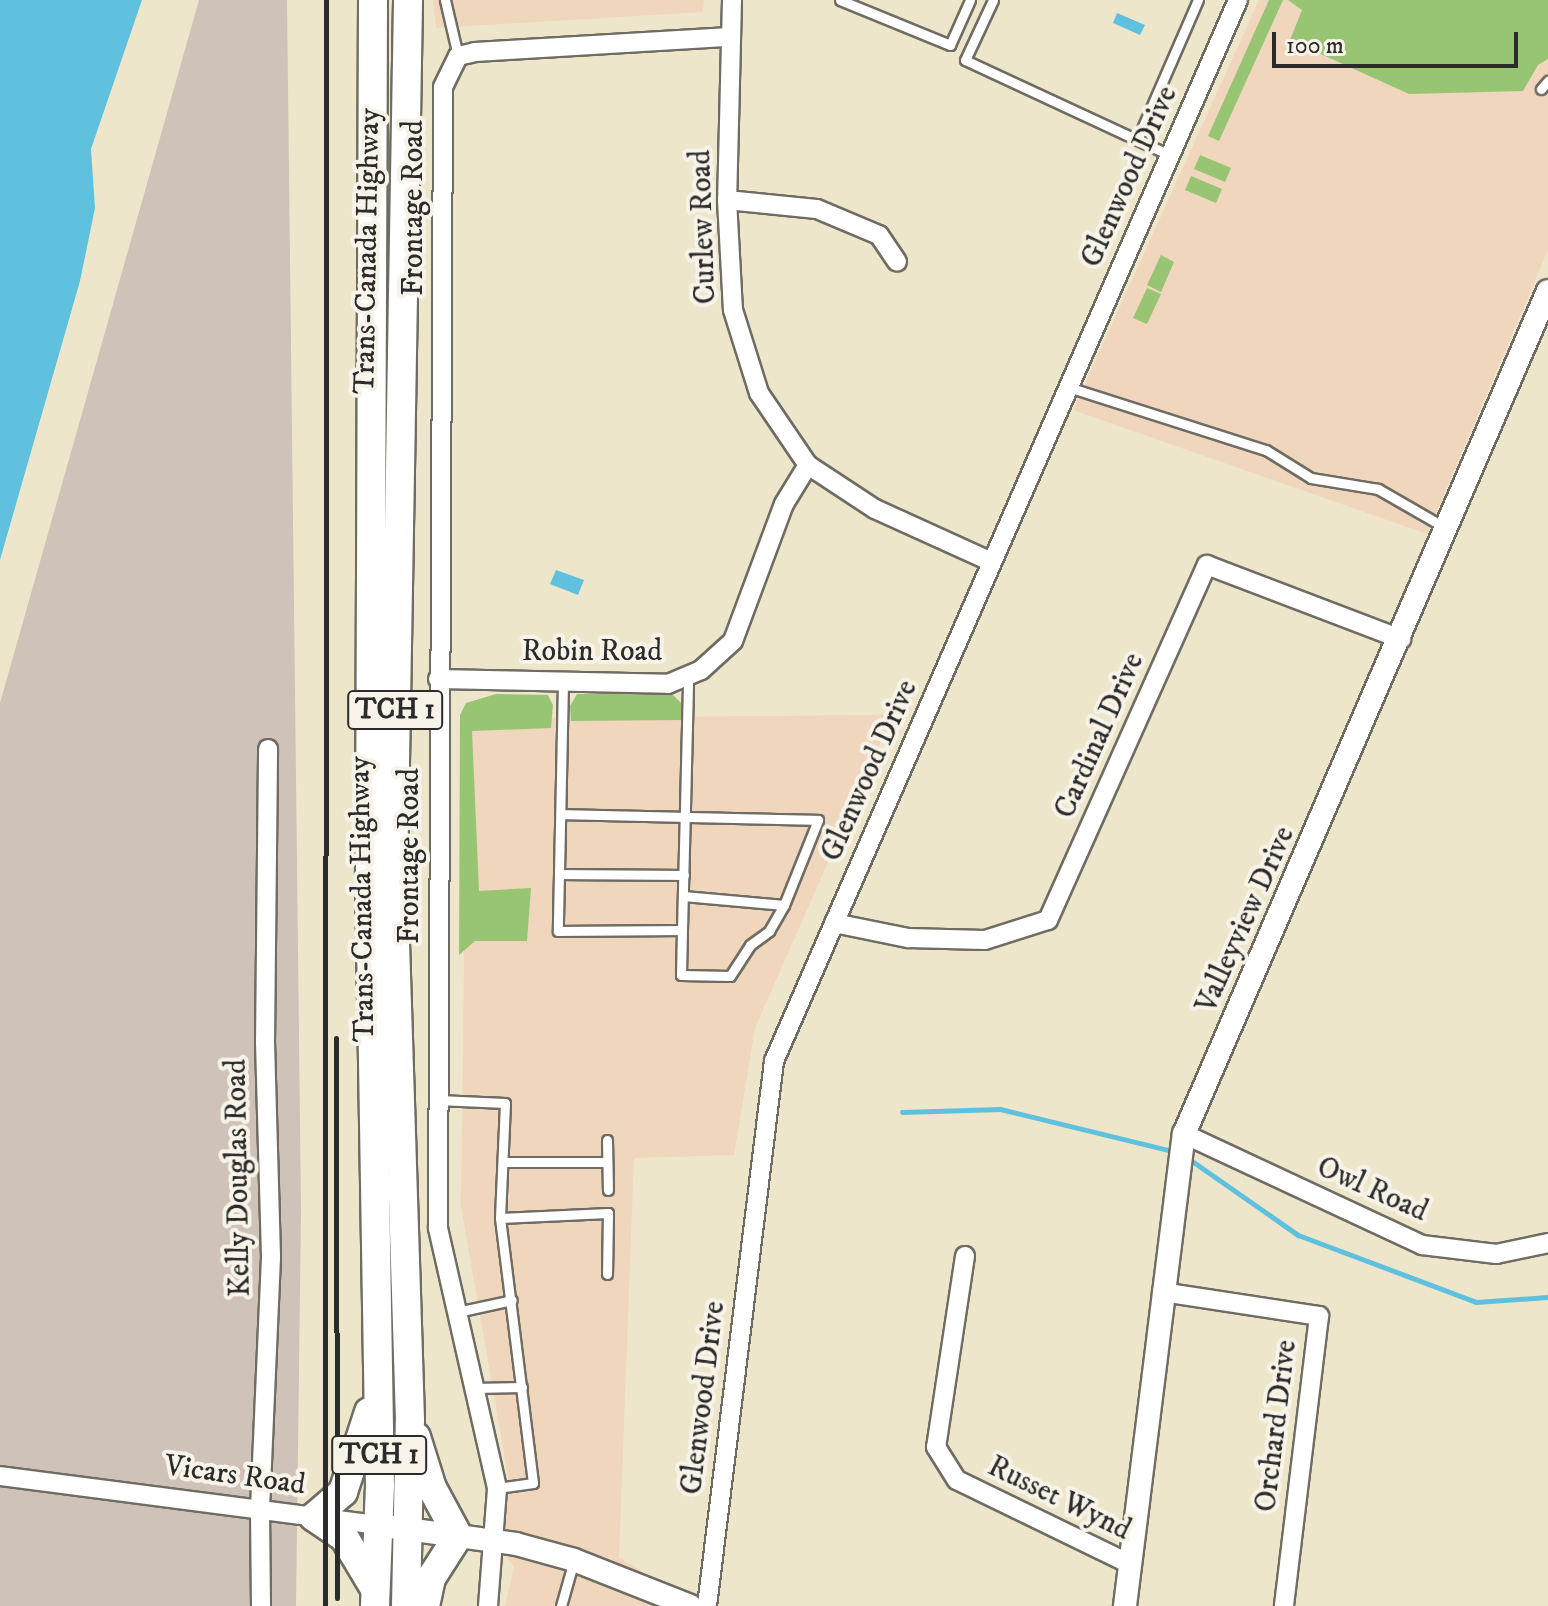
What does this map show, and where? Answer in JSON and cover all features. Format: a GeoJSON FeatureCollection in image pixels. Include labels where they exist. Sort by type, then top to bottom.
{"type":"FeatureCollection","features":[{"type":"Feature","properties":{"kind":"highway","name":"Trans-Canada Highway"},"geometry":{"type":"LineString","coordinates":[[373,0],[370,879],[377,1385],[391,1527],[406,1606]]}},
{"type":"Feature","properties":{"kind":"highway","name":"Trans-Canada Highway"},"geometry":{"type":"LineString","coordinates":[[375,1597],[410,1420],[393,879],[408,0]]}},
{"type":"Feature","properties":{"kind":"highway"},"geometry":{"type":"LineString","coordinates":[[375,1597],[344,1537],[314,1517],[349,1482],[377,1385]]}},
{"type":"Feature","properties":{"kind":"highway"},"geometry":{"type":"LineString","coordinates":[[410,1420],[432,1488],[458,1536],[431,1578],[425,1606]]}},
{"type":"Feature","properties":{"kind":"street","name":"Curlew Road"},"geometry":{"type":"LineString","coordinates":[[732,0],[727,200],[733,310],[759,393],[808,465],[875,509],[992,562]]}},
{"type":"Feature","properties":{"kind":"street","name":"Glenwood Drive"},"geometry":{"type":"LineString","coordinates":[[707,1606],[774,1061],[1238,0]]}},
{"type":"Feature","properties":{"kind":"street"},"geometry":{"type":"LineString","coordinates":[[458,56],[730,37]]}},
{"type":"Feature","properties":{"kind":"street","name":"Frontage Road"},"geometry":{"type":"LineString","coordinates":[[458,56],[443,87],[438,679],[438,1228],[497,1488],[493,1605]]}},
{"type":"Feature","properties":{"kind":"street"},"geometry":{"type":"LineString","coordinates":[[727,200],[817,209],[879,235],[897,262]]}},
{"type":"Feature","properties":{"kind":"street","name":"Valleyview Drive"},"geometry":{"type":"LineString","coordinates":[[1125,1606],[1184,1134],[1401,639],[1548,291]]}},
{"type":"Feature","properties":{"kind":"street","name":"Robin Road"},"geometry":{"type":"LineString","coordinates":[[438,679],[668,684],[688,675],[733,641],[784,504],[808,465]]}},
{"type":"Feature","properties":{"kind":"street","name":"Cardinal Drive"},"geometry":{"type":"LineString","coordinates":[[834,923],[908,938],[985,940],[1048,920],[1207,565],[1401,639]]}},
{"type":"Feature","properties":{"kind":"street","name":"Kelly Douglas Road"},"geometry":{"type":"LineString","coordinates":[[261,1606],[260,1509],[271,1257],[265,1043],[268,749]]}},
{"type":"Feature","properties":{"kind":"street","name":"Owl Road"},"geometry":{"type":"LineString","coordinates":[[1184,1134],[1422,1245],[1496,1254],[1548,1243]]}},
{"type":"Feature","properties":{"kind":"street","name":"Russet Wynd"},"geometry":{"type":"LineString","coordinates":[[965,1256],[936,1447],[957,1480],[1130,1564]]}},
{"type":"Feature","properties":{"kind":"street","name":"Orchard Drive"},"geometry":{"type":"LineString","coordinates":[[1162,1292],[1319,1316],[1284,1606]]}},
{"type":"Feature","properties":{"kind":"street","name":"Vicars Road"},"geometry":{"type":"LineString","coordinates":[[0,1476],[494,1541],[574,1560],[690,1606]]}},
{"type":"Feature","properties":{"kind":"lane"},"geometry":{"type":"LineString","coordinates":[[445,0],[458,56]]}},
{"type":"Feature","properties":{"kind":"lane"},"geometry":{"type":"LineString","coordinates":[[840,0],[950,45],[970,0]]}},
{"type":"Feature","properties":{"kind":"lane"},"geometry":{"type":"LineString","coordinates":[[993,0],[965,60],[1170,155]]}},
{"type":"Feature","properties":{"kind":"lane"},"geometry":{"type":"LineString","coordinates":[[1137,140],[1198,0]]}},
{"type":"Feature","properties":{"kind":"lane"},"geometry":{"type":"LineString","coordinates":[[1068,387],[1266,450],[1311,478],[1378,489],[1447,529]]}},
{"type":"Feature","properties":{"kind":"lane"},"geometry":{"type":"LineString","coordinates":[[561,814],[685,815],[818,820],[784,905],[769,931],[750,945],[730,976],[681,975],[684,875],[685,815],[688,675]]}},
{"type":"Feature","properties":{"kind":"lane"},"geometry":{"type":"LineString","coordinates":[[563,682],[558,931],[682,930]]}},
{"type":"Feature","properties":{"kind":"lane"},"geometry":{"type":"LineString","coordinates":[[560,874],[684,875]]}},
{"type":"Feature","properties":{"kind":"lane"},"geometry":{"type":"LineString","coordinates":[[683,896],[784,905]]}},
{"type":"Feature","properties":{"kind":"lane"},"geometry":{"type":"LineString","coordinates":[[438,1100],[505,1103],[500,1218],[533,1483],[497,1488]]}},
{"type":"Feature","properties":{"kind":"lane"},"geometry":{"type":"LineString","coordinates":[[607,1140],[608,1190]]}},
{"type":"Feature","properties":{"kind":"lane"},"geometry":{"type":"LineString","coordinates":[[503,1162],[607,1162]]}},
{"type":"Feature","properties":{"kind":"lane"},"geometry":{"type":"LineString","coordinates":[[500,1218],[608,1213],[607,1274]]}},
{"type":"Feature","properties":{"kind":"lane"},"geometry":{"type":"LineString","coordinates":[[457,1312],[512,1300]]}},
{"type":"Feature","properties":{"kind":"lane"},"geometry":{"type":"LineString","coordinates":[[474,1388],[522,1387]]}},
{"type":"Feature","properties":{"kind":"lane"},"geometry":{"type":"LineString","coordinates":[[561,1606],[574,1560]]}},
{"type":"Feature","properties":{"kind":"shaded area"},"geometry":{"type":"Polygon","coordinates":[[[199,0],[287,0],[301,1211],[296,1606],[0,1606],[0,703],[199,0]]]}},
{"type":"Feature","properties":{"kind":"shaded area"},"geometry":{"type":"Polygon","coordinates":[[[433,0],[704,0],[703,12],[436,28],[433,0]]]}},
{"type":"Feature","properties":{"kind":"shaded area"},"geometry":{"type":"Polygon","coordinates":[[[1259,0],[1548,0],[1548,250],[1427,534],[1073,410],[1259,0]]]}},
{"type":"Feature","properties":{"kind":"shaded area"},"geometry":{"type":"Polygon","coordinates":[[[893,715],[755,1028],[734,1155],[634,1158],[619,1557],[696,1606],[505,1606],[514,1567],[494,1541],[510,1488],[461,1206],[467,718],[893,715]]]}},
{"type":"Feature","properties":{"kind":"green space"},"geometry":{"type":"Polygon","coordinates":[[[1269,0],[1283,0],[1219,141],[1208,136],[1269,0]]]}},
{"type":"Feature","properties":{"kind":"green space"},"geometry":{"type":"Polygon","coordinates":[[[1288,0],[1548,0],[1548,59],[1538,65],[1523,91],[1409,94],[1290,40],[1302,10],[1288,0]]]}},
{"type":"Feature","properties":{"kind":"green space"},"geometry":{"type":"Polygon","coordinates":[[[1200,155],[1231,168],[1225,182],[1194,169],[1200,155]]]}},
{"type":"Feature","properties":{"kind":"green space"},"geometry":{"type":"Polygon","coordinates":[[[1191,176],[1222,189],[1216,203],[1185,190],[1191,176]]]}},
{"type":"Feature","properties":{"kind":"green space"},"geometry":{"type":"Polygon","coordinates":[[[1161,255],[1174,262],[1161,292],[1147,285],[1161,255]]]}},
{"type":"Feature","properties":{"kind":"green space"},"geometry":{"type":"Polygon","coordinates":[[[1147,288],[1161,294],[1147,324],[1133,318],[1147,288]]]}},
{"type":"Feature","properties":{"kind":"green space"},"geometry":{"type":"Polygon","coordinates":[[[496,694],[548,695],[553,705],[551,728],[472,731],[479,891],[531,888],[527,941],[475,941],[459,955],[460,715],[466,703],[496,694]]]}},
{"type":"Feature","properties":{"kind":"green space"},"geometry":{"type":"Polygon","coordinates":[[[577,694],[672,694],[681,703],[681,720],[571,721],[570,706],[577,694]]]}},
{"type":"Feature","properties":{"kind":"water"},"geometry":{"type":"Polygon","coordinates":[[[0,0],[142,0],[91,149],[95,208],[80,281],[0,560],[0,0]]]}},
{"type":"Feature","properties":{"kind":"water"},"geometry":{"type":"Polygon","coordinates":[[[1117,13],[1145,25],[1140,35],[1113,23],[1117,13]]]}},
{"type":"Feature","properties":{"kind":"water"},"geometry":{"type":"Polygon","coordinates":[[[556,570],[584,580],[578,595],[550,584],[556,570]]]}},
{"type":"Feature","properties":{"kind":"waterway"},"geometry":{"type":"LineString","coordinates":[[902,1112],[1000,1109],[1177,1152]]}},
{"type":"Feature","properties":{"kind":"waterway"},"geometry":{"type":"LineString","coordinates":[[1189,1159],[1298,1235],[1476,1302],[1548,1297]]}},
{"type":"Feature","properties":{"kind":"railway"},"geometry":{"type":"LineString","coordinates":[[325,1606],[326,0]]}},
{"type":"Feature","properties":{"kind":"railway"},"geometry":{"type":"LineString","coordinates":[[336,1038],[337,1598]]}}]}
